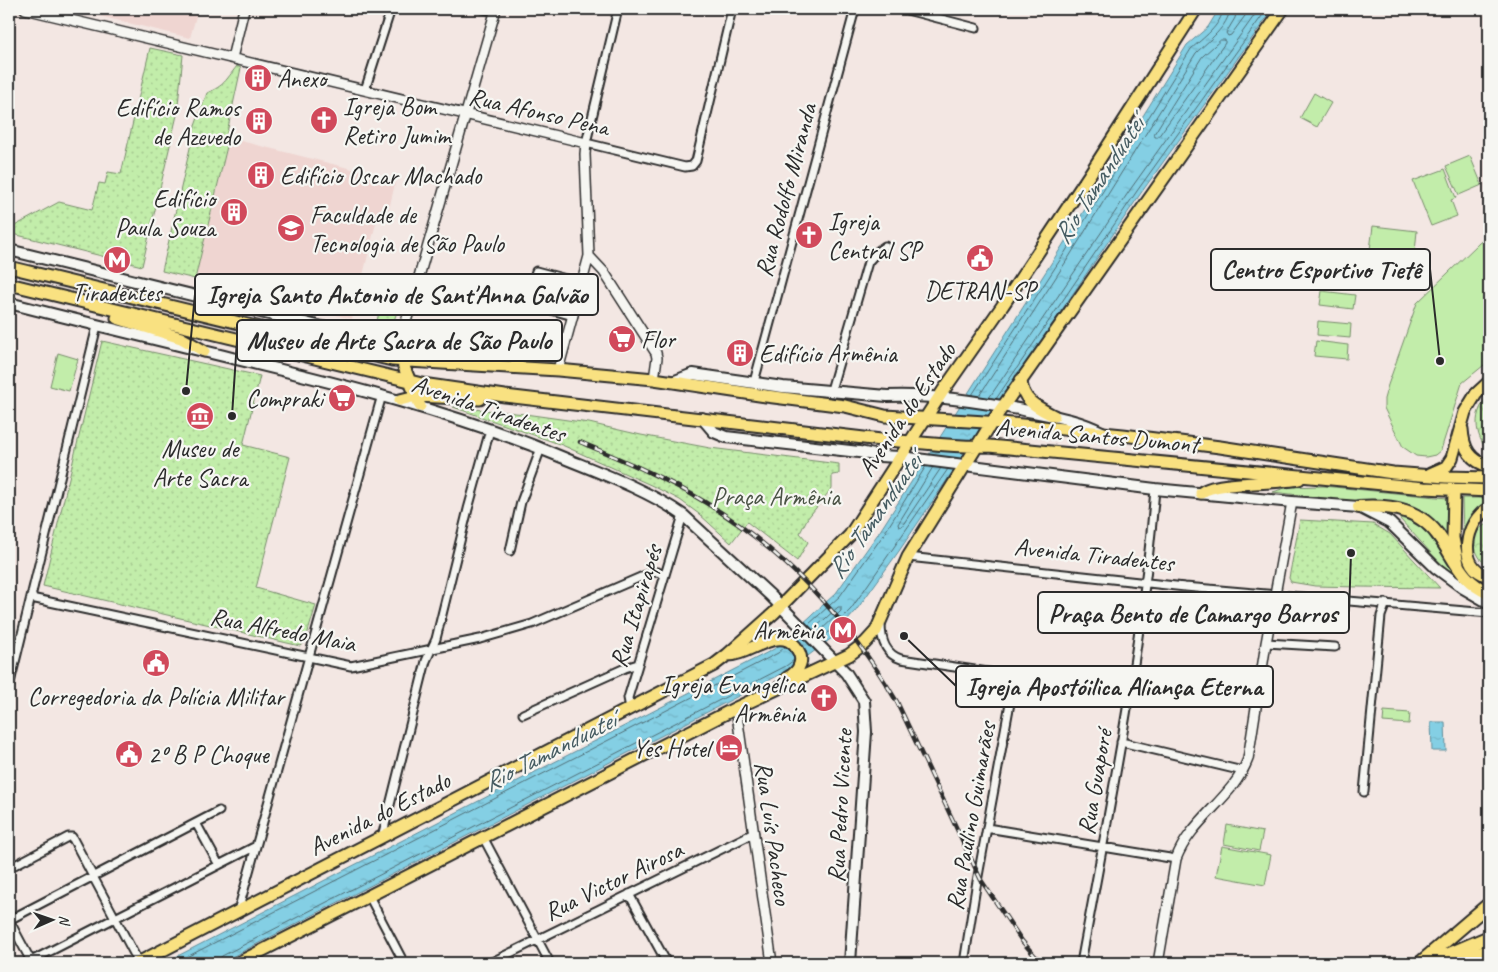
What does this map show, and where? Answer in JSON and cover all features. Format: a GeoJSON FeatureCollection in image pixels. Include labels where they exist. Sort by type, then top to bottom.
{"type":"FeatureCollection","features":[{"type":"Feature","properties":{"kind":"highway","name":"Avenida do Estado"},"geometry":{"type":"LineString","coordinates":[[138,963],[714,665],[727,655],[774,612],[850,535],[939,398],[1031,264],[1196,9]]}},
{"type":"Feature","properties":{"kind":"highway"},"geometry":{"type":"LineString","coordinates":[[238,963],[736,708],[849,655],[865,643],[876,631],[908,558],[973,447],[1283,9]]}},
{"type":"Feature","properties":{"kind":"highway","name":"Avenida Tiradentes"},"geometry":{"type":"LineString","coordinates":[[9,267],[402,362]]}},
{"type":"Feature","properties":{"kind":"highway","name":"Avenida Tiradentes"},"geometry":{"type":"LineString","coordinates":[[9,284],[409,382]]}},
{"type":"Feature","properties":{"kind":"highway"},"geometry":{"type":"LineString","coordinates":[[96,306],[110,316],[181,338],[204,352]]}},
{"type":"Feature","properties":{"kind":"highway"},"geometry":{"type":"LineString","coordinates":[[399,346],[402,362],[418,401]]}},
{"type":"Feature","properties":{"kind":"highway","name":"Avenida Santos Dumont"},"geometry":{"type":"LineString","coordinates":[[402,362],[558,370],[675,381],[766,396],[845,406],[885,416],[990,422],[1103,432],[1220,447],[1393,473],[1489,478]]}},
{"type":"Feature","properties":{"kind":"highway"},"geometry":{"type":"LineString","coordinates":[[1021,380],[1023,392],[1029,402],[1054,416]]}},
{"type":"Feature","properties":{"kind":"highway","name":"Avenida Santos Dumont"},"geometry":{"type":"LineString","coordinates":[[409,382],[505,396],[881,440],[993,447],[1454,490],[1489,491]]}},
{"type":"Feature","properties":{"kind":"highway"},"geometry":{"type":"LineString","coordinates":[[1424,476],[1441,470],[1452,458],[1462,420],[1470,402],[1489,382]]}},
{"type":"Feature","properties":{"kind":"highway"},"geometry":{"type":"LineString","coordinates":[[400,400],[494,400],[505,396]]}},
{"type":"Feature","properties":{"kind":"highway"},"geometry":{"type":"LineString","coordinates":[[1462,420],[1464,443],[1468,454],[1489,466]]}},
{"type":"Feature","properties":{"kind":"highway"},"geometry":{"type":"LineString","coordinates":[[1201,493],[1210,488],[1287,482],[1308,476]]}},
{"type":"Feature","properties":{"kind":"highway"},"geometry":{"type":"LineString","coordinates":[[1454,490],[1453,538],[1459,568]]}},
{"type":"Feature","properties":{"kind":"highway"},"geometry":{"type":"LineString","coordinates":[[1359,506],[1387,507],[1419,516],[1442,539],[1465,576],[1488,596]]}},
{"type":"Feature","properties":{"kind":"highway"},"geometry":{"type":"LineString","coordinates":[[1489,508],[1475,520],[1469,530],[1467,543],[1469,560],[1476,568],[1489,576]]}},
{"type":"Feature","properties":{"kind":"highway"},"geometry":{"type":"LineString","coordinates":[[727,655],[736,656],[780,638],[788,640],[796,647],[800,665],[794,674],[777,685],[775,689]]}},
{"type":"Feature","properties":{"kind":"highway"},"geometry":{"type":"LineString","coordinates":[[1420,963],[1489,904]]}},
{"type":"Feature","properties":{"kind":"highway"},"geometry":{"type":"LineString","coordinates":[[1434,963],[1447,955],[1489,937]]}},
{"type":"Feature","properties":{"kind":"highway"},"geometry":{"type":"LineString","coordinates":[[1456,963],[1480,952],[1489,952]]}},
{"type":"Feature","properties":{"kind":"main road","name":"Avenida Tiradentes"},"geometry":{"type":"LineString","coordinates":[[9,250],[399,346]]}},
{"type":"Feature","properties":{"kind":"main road","name":"Avenida Tiradentes"},"geometry":{"type":"LineString","coordinates":[[9,303],[400,400]]}},
{"type":"Feature","properties":{"kind":"main road","name":"Avenida Santos Dumont"},"geometry":{"type":"LineString","coordinates":[[399,346],[469,360],[478,366]]}},
{"type":"Feature","properties":{"kind":"main road","name":"Avenida Santos Dumont"},"geometry":{"type":"LineString","coordinates":[[675,381],[693,374],[887,396],[902,395],[1001,405],[1085,424],[1103,432]]}},
{"type":"Feature","properties":{"kind":"main road","name":"Avenida Tiradentes"},"geometry":{"type":"LineString","coordinates":[[418,401],[541,448],[603,474],[672,507],[780,605],[834,662]]}},
{"type":"Feature","properties":{"kind":"main road","name":"Avenida Santos Dumont"},"geometry":{"type":"LineString","coordinates":[[702,418],[714,432],[726,437],[1156,489],[1292,502],[1359,506]]}},
{"type":"Feature","properties":{"kind":"main road"},"geometry":{"type":"LineString","coordinates":[[1359,506],[1390,523],[1436,568],[1463,588],[1488,596]]}},
{"type":"Feature","properties":{"kind":"main road","name":"Rua Pedro Vicente"},"geometry":{"type":"LineString","coordinates":[[834,662],[846,673],[860,694],[864,701],[866,716],[850,963]]}},
{"type":"Feature","properties":{"kind":"street","name":"Rua Afonso Pena"},"geometry":{"type":"LineString","coordinates":[[26,9],[686,167],[692,166],[696,161],[732,9]]}},
{"type":"Feature","properties":{"kind":"street"},"geometry":{"type":"LineString","coordinates":[[232,58],[244,9]]}},
{"type":"Feature","properties":{"kind":"street"},"geometry":{"type":"LineString","coordinates":[[365,90],[391,9]]}},
{"type":"Feature","properties":{"kind":"street"},"geometry":{"type":"LineString","coordinates":[[399,346],[495,10],[483,9]]}},
{"type":"Feature","properties":{"kind":"street"},"geometry":{"type":"LineString","coordinates":[[558,370],[589,256],[585,164],[586,143],[618,9]]}},
{"type":"Feature","properties":{"kind":"street","name":"Rua Rodolfo Miranda"},"geometry":{"type":"LineString","coordinates":[[754,382],[855,9]]}},
{"type":"Feature","properties":{"kind":"street"},"geometry":{"type":"LineString","coordinates":[[903,9],[976,28]]}},
{"type":"Feature","properties":{"kind":"street"},"geometry":{"type":"LineString","coordinates":[[831,390],[868,262],[885,246]]}},
{"type":"Feature","properties":{"kind":"street"},"geometry":{"type":"LineString","coordinates":[[589,256],[604,272],[656,353],[654,379]]}},
{"type":"Feature","properties":{"kind":"street"},"geometry":{"type":"LineString","coordinates":[[573,316],[530,304],[527,299],[536,271],[582,283]]}},
{"type":"Feature","properties":{"kind":"street"},"geometry":{"type":"LineString","coordinates":[[9,687],[12,661],[31,598],[97,326]]}},
{"type":"Feature","properties":{"kind":"street"},"geometry":{"type":"LineString","coordinates":[[238,911],[382,395]]}},
{"type":"Feature","properties":{"kind":"street"},"geometry":{"type":"LineString","coordinates":[[382,837],[426,661],[436,639],[468,509],[490,430]]}},
{"type":"Feature","properties":{"kind":"street"},"geometry":{"type":"LineString","coordinates":[[510,551],[521,502],[541,448]]}},
{"type":"Feature","properties":{"kind":"street","name":"Rua Guaporé"},"geometry":{"type":"LineString","coordinates":[[1081,963],[1121,742],[1145,582],[1156,489]]}},
{"type":"Feature","properties":{"kind":"street"},"geometry":{"type":"LineString","coordinates":[[1158,963],[1176,859],[1181,846],[1235,784],[1248,759],[1266,643],[1292,502]]}},
{"type":"Feature","properties":{"kind":"street","name":"Rua Itapirapés"},"geometry":{"type":"LineString","coordinates":[[630,708],[628,698],[683,515]]}},
{"type":"Feature","properties":{"kind":"street","name":"Avenida Tiradentes"},"geometry":{"type":"LineString","coordinates":[[908,558],[1145,582],[1489,613]]}},
{"type":"Feature","properties":{"kind":"street","name":"Rua Alfredo Maia"},"geometry":{"type":"LineString","coordinates":[[31,598],[351,666],[480,639],[532,624],[650,573],[657,572],[665,575]]}},
{"type":"Feature","properties":{"kind":"street"},"geometry":{"type":"LineString","coordinates":[[1364,792],[1381,616],[1386,603]]}},
{"type":"Feature","properties":{"kind":"street"},"geometry":{"type":"LineString","coordinates":[[881,620],[881,632],[885,647],[894,657],[1128,695]]}},
{"type":"Feature","properties":{"kind":"street"},"geometry":{"type":"LineString","coordinates":[[1266,643],[1335,647]]}},
{"type":"Feature","properties":{"kind":"street"},"geometry":{"type":"LineString","coordinates":[[523,714],[625,668],[638,664]]}},
{"type":"Feature","properties":{"kind":"street","name":"Rua Paulino Guimarães"},"geometry":{"type":"LineString","coordinates":[[964,963],[1015,676]]}},
{"type":"Feature","properties":{"kind":"street","name":"Rua Luís Pacheco"},"geometry":{"type":"LineString","coordinates":[[736,708],[772,963]]}},
{"type":"Feature","properties":{"kind":"street"},"geometry":{"type":"LineString","coordinates":[[1121,742],[1243,771]]}},
{"type":"Feature","properties":{"kind":"street"},"geometry":{"type":"LineString","coordinates":[[219,811],[9,920],[31,962],[256,846]]}},
{"type":"Feature","properties":{"kind":"street"},"geometry":{"type":"LineString","coordinates":[[196,824],[219,865]]}},
{"type":"Feature","properties":{"kind":"street"},"geometry":{"type":"LineString","coordinates":[[987,828],[1176,859]]}},
{"type":"Feature","properties":{"kind":"street","name":"Rua Victor Airosa"},"geometry":{"type":"LineString","coordinates":[[490,963],[754,833]]}},
{"type":"Feature","properties":{"kind":"street"},"geometry":{"type":"LineString","coordinates":[[9,868],[71,836],[138,963]]}},
{"type":"Feature","properties":{"kind":"street"},"geometry":{"type":"LineString","coordinates":[[483,837],[550,963]]}},
{"type":"Feature","properties":{"kind":"street"},"geometry":{"type":"LineString","coordinates":[[629,894],[667,963]]}},
{"type":"Feature","properties":{"kind":"street"},"geometry":{"type":"LineString","coordinates":[[369,896],[404,963]]}},
{"type":"Feature","properties":{"kind":"shaded area"},"geometry":{"type":"Polygon","coordinates":[[[71,9],[198,9],[190,38],[71,9]]]}},
{"type":"Feature","properties":{"kind":"shaded area","name":"Faculdade de Tecnologia de São Paulo"},"geometry":{"type":"Polygon","coordinates":[[[229,138],[396,180],[387,217],[378,215],[352,319],[195,279],[229,138]]]}},
{"type":"Feature","properties":{"kind":"green space"},"geometry":{"type":"Polygon","coordinates":[[[150,48],[183,55],[177,115],[142,266],[9,233],[9,229],[59,202],[92,210],[99,183],[105,184],[108,172],[121,174],[150,48]]]}},
{"type":"Feature","properties":{"kind":"green space"},"geometry":{"type":"Polygon","coordinates":[[[237,66],[241,68],[226,137],[229,138],[195,279],[162,271],[195,126],[207,93],[221,85],[237,66]]]}},
{"type":"Feature","properties":{"kind":"green space"},"geometry":{"type":"Polygon","coordinates":[[[1314,93],[1331,103],[1317,127],[1300,118],[1314,93]]]}},
{"type":"Feature","properties":{"kind":"green space"},"geometry":{"type":"Polygon","coordinates":[[[1470,156],[1482,185],[1459,195],[1446,166],[1470,156]]]}},
{"type":"Feature","properties":{"kind":"green space"},"geometry":{"type":"Polygon","coordinates":[[[1445,169],[1456,198],[1451,200],[1457,216],[1431,226],[1413,181],[1445,169]]]}},
{"type":"Feature","properties":{"kind":"green space"},"geometry":{"type":"Polygon","coordinates":[[[1373,226],[1417,231],[1414,262],[1369,258],[1373,226]]]}},
{"type":"Feature","properties":{"kind":"green space"},"geometry":{"type":"Polygon","coordinates":[[[1489,236],[1489,361],[1462,383],[1441,450],[1435,455],[1426,457],[1416,456],[1403,447],[1384,408],[1384,399],[1388,385],[1417,303],[1479,243],[1489,236]]]}},
{"type":"Feature","properties":{"kind":"green space"},"geometry":{"type":"Polygon","coordinates":[[[384,291],[402,296],[392,327],[376,325],[384,291]]]}},
{"type":"Feature","properties":{"kind":"green space"},"geometry":{"type":"Polygon","coordinates":[[[1322,291],[1355,295],[1353,309],[1320,305],[1322,291]]]}},
{"type":"Feature","properties":{"kind":"green space"},"geometry":{"type":"Polygon","coordinates":[[[1318,321],[1351,324],[1350,338],[1317,335],[1318,321]]]}},
{"type":"Feature","properties":{"kind":"green space"},"geometry":{"type":"Polygon","coordinates":[[[102,341],[260,376],[243,445],[290,457],[256,588],[316,605],[305,642],[300,646],[43,586],[102,341]]]}},
{"type":"Feature","properties":{"kind":"green space"},"geometry":{"type":"Polygon","coordinates":[[[1316,341],[1348,345],[1347,359],[1314,356],[1316,341]]]}},
{"type":"Feature","properties":{"kind":"green space"},"geometry":{"type":"Polygon","coordinates":[[[58,353],[78,359],[69,391],[50,386],[58,353]]]}},
{"type":"Feature","properties":{"kind":"green space"},"geometry":{"type":"Polygon","coordinates":[[[1489,395],[1489,452],[1480,438],[1477,424],[1480,409],[1489,395]]]}},
{"type":"Feature","properties":{"kind":"green space","name":"Praça Armênia"},"geometry":{"type":"Polygon","coordinates":[[[453,407],[589,423],[710,448],[839,464],[839,474],[832,475],[832,488],[807,519],[800,533],[808,542],[797,561],[747,522],[731,543],[699,514],[680,500],[655,487],[562,445],[453,407]]]}},
{"type":"Feature","properties":{"kind":"green space"},"geometry":{"type":"Polygon","coordinates":[[[1323,486],[1447,498],[1448,541],[1411,508],[1273,492],[1288,487],[1323,486]]]}},
{"type":"Feature","properties":{"kind":"green space"},"geometry":{"type":"Polygon","coordinates":[[[1462,498],[1489,498],[1489,501],[1479,507],[1473,514],[1463,533],[1462,498]]]}},
{"type":"Feature","properties":{"kind":"green space"},"geometry":{"type":"Polygon","coordinates":[[[1399,518],[1415,521],[1430,529],[1464,582],[1442,565],[1399,518]]]}},
{"type":"Feature","properties":{"kind":"green space"},"geometry":{"type":"Polygon","coordinates":[[[1300,520],[1373,524],[1390,534],[1440,588],[1315,586],[1291,582],[1289,578],[1300,520]]]}},
{"type":"Feature","properties":{"kind":"green space"},"geometry":{"type":"Polygon","coordinates":[[[1489,523],[1489,567],[1476,551],[1475,538],[1477,532],[1489,523]]]}},
{"type":"Feature","properties":{"kind":"green space"},"geometry":{"type":"Polygon","coordinates":[[[1384,711],[1410,713],[1409,724],[1383,722],[1384,711]]]}},
{"type":"Feature","properties":{"kind":"green space"},"geometry":{"type":"Polygon","coordinates":[[[1227,825],[1263,832],[1259,851],[1224,844],[1227,825]]]}},
{"type":"Feature","properties":{"kind":"green space"},"geometry":{"type":"Polygon","coordinates":[[[1222,846],[1271,855],[1265,885],[1216,876],[1222,846]]]}},
{"type":"Feature","properties":{"kind":"water","name":"Rio Tamanduateí"},"geometry":{"type":"Polygon","coordinates":[[[1219,9],[1273,9],[1141,193],[899,551],[855,612],[832,638],[789,670],[220,963],[164,963],[776,648],[836,593],[880,531],[1059,251],[1187,45],[1208,27],[1219,9]]]}},
{"type":"Feature","properties":{"kind":"water"},"geometry":{"type":"Polygon","coordinates":[[[1431,722],[1445,722],[1446,751],[1432,751],[1431,722]]]}},
{"type":"Feature","properties":{"kind":"railway"},"geometry":{"type":"LineString","coordinates":[[580,442],[673,484],[732,520],[787,565],[836,616],[878,672],[897,702],[981,880],[1022,941],[1041,963]]}},
{"type":"Feature","properties":{"kind":"place","name":"Anexo"},"geometry":{"type":"Point","coordinates":[258,78]}},
{"type":"Feature","properties":{"kind":"place","name":"Igreja Bom Retiro Jumim"},"geometry":{"type":"Point","coordinates":[324,120]}},
{"type":"Feature","properties":{"kind":"place","name":"Edifício Ramos de Azevedo"},"geometry":{"type":"Point","coordinates":[259,121]}},
{"type":"Feature","properties":{"kind":"place","name":"Edifício Oscar Machado"},"geometry":{"type":"Point","coordinates":[261,175]}},
{"type":"Feature","properties":{"kind":"place","name":"Edifício Paula Souza"},"geometry":{"type":"Point","coordinates":[234,212]}},
{"type":"Feature","properties":{"kind":"place","name":"Faculdade de Tecnologia de São Paulo"},"geometry":{"type":"Point","coordinates":[291,228]}},
{"type":"Feature","properties":{"kind":"place","name":"Igreja Central SP"},"geometry":{"type":"Point","coordinates":[809,235]}},
{"type":"Feature","properties":{"kind":"place","name":"DETRAN-SP"},"geometry":{"type":"Point","coordinates":[980,258]}},
{"type":"Feature","properties":{"kind":"place","name":"Tiradentes"},"geometry":{"type":"Point","coordinates":[117,260]}},
{"type":"Feature","properties":{"kind":"place","name":"Flor"},"geometry":{"type":"Point","coordinates":[622,339]}},
{"type":"Feature","properties":{"kind":"place","name":"Edifício Armênia"},"geometry":{"type":"Point","coordinates":[740,353]}},
{"type":"Feature","properties":{"kind":"place","name":"Centro Esportivo Tietê"},"geometry":{"type":"Point","coordinates":[1440,361]}},
{"type":"Feature","properties":{"kind":"place","name":"Igreja Santo Antonio de Sant'Anna Galvão"},"geometry":{"type":"Point","coordinates":[186,391]}},
{"type":"Feature","properties":{"kind":"place","name":"Compraki"},"geometry":{"type":"Point","coordinates":[342,398]}},
{"type":"Feature","properties":{"kind":"place","name":"Museu de Arte Sacra"},"geometry":{"type":"Point","coordinates":[200,416]}},
{"type":"Feature","properties":{"kind":"place","name":"Museu de Arte Sacra de São Paulo"},"geometry":{"type":"Point","coordinates":[232,416]}},
{"type":"Feature","properties":{"kind":"place","name":"Praça Bento de Camargo Barros"},"geometry":{"type":"Point","coordinates":[1351,553]}},
{"type":"Feature","properties":{"kind":"place","name":"Armênia"},"geometry":{"type":"Point","coordinates":[843,630]}},
{"type":"Feature","properties":{"kind":"place","name":"Igreja Apostóilica Aliança Eterna"},"geometry":{"type":"Point","coordinates":[904,636]}},
{"type":"Feature","properties":{"kind":"place","name":"Corregedoria da Polícia Militar"},"geometry":{"type":"Point","coordinates":[156,663]}},
{"type":"Feature","properties":{"kind":"place","name":"Igreja Evangélica Armênia"},"geometry":{"type":"Point","coordinates":[824,698]}},
{"type":"Feature","properties":{"kind":"place","name":"Yes Hotel"},"geometry":{"type":"Point","coordinates":[729,748]}},
{"type":"Feature","properties":{"kind":"place","name":"2º B P Choque"},"geometry":{"type":"Point","coordinates":[129,754]}}]}
